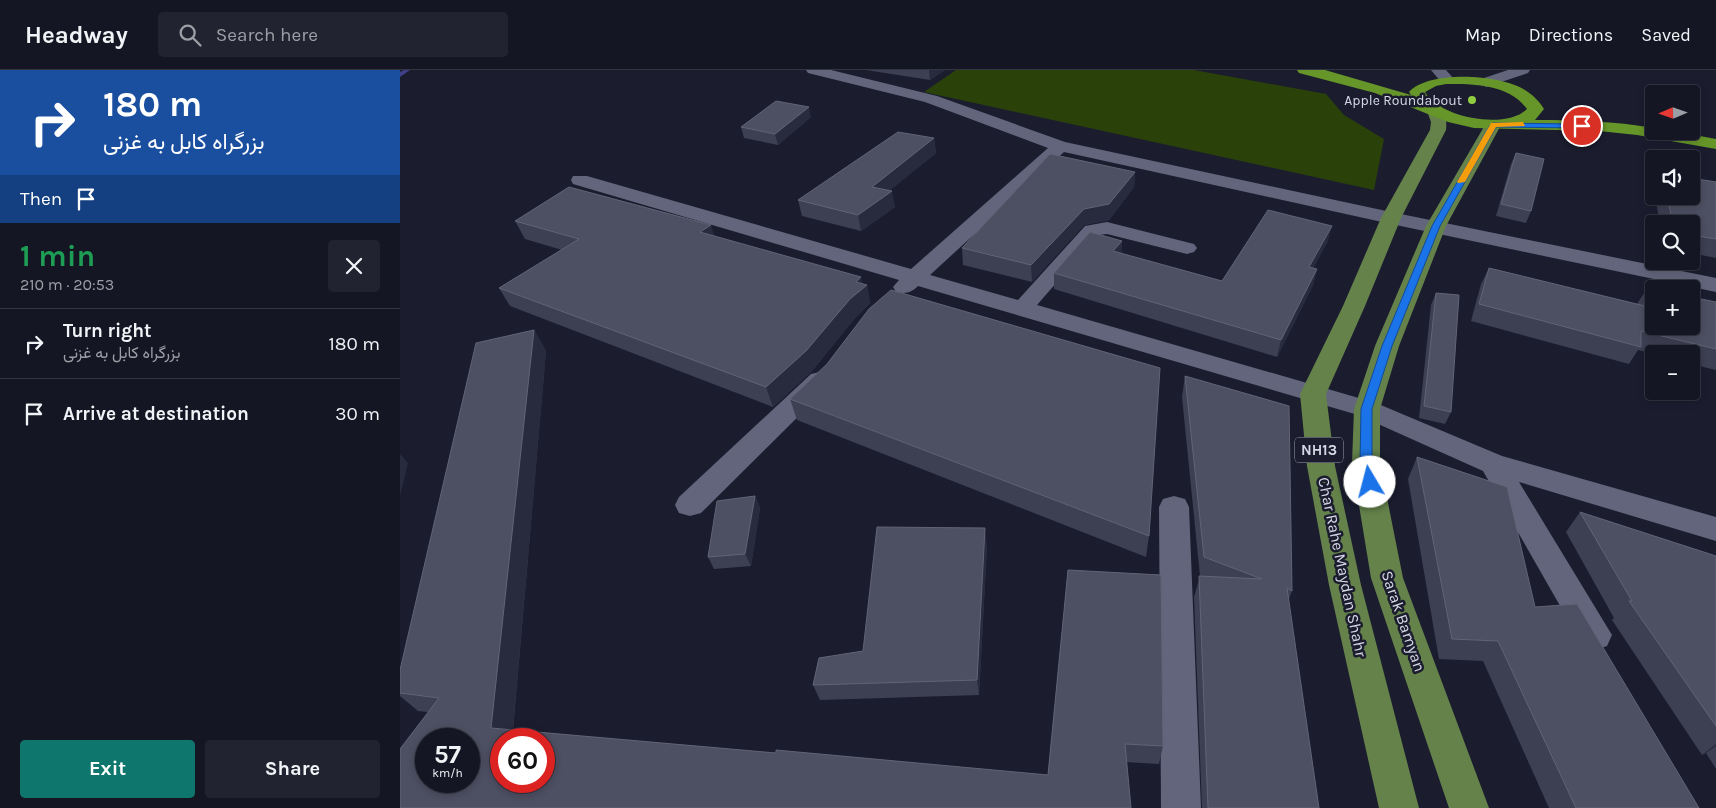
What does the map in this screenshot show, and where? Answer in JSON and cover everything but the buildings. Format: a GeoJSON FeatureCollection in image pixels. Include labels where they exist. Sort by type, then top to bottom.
{"type":"FeatureCollection","features":[{"type":"Feature","properties":{"kind":"highway"},"geometry":{"type":"LineString","coordinates":[[1304,70],[1348,78],[1394,92],[1430,108],[1472,123],[1599,126],[1637,130],[1716,144]]}},
{"type":"Feature","properties":{"kind":"highway"},"geometry":{"type":"LineString","coordinates":[[1348,78],[1406,81],[1438,77],[1486,82],[1548,104]]}},
{"type":"Feature","properties":{"kind":"highway"},"geometry":{"type":"LineString","coordinates":[[1430,108],[1418,99],[1417,92],[1422,86],[1438,77]]}},
{"type":"Feature","properties":{"kind":"highway"},"geometry":{"type":"LineString","coordinates":[[1500,124],[1524,121],[1533,116],[1536,109],[1532,101],[1521,94]]}},
{"type":"Feature","properties":{"kind":"highway"},"geometry":{"type":"LineString","coordinates":[[1565,110],[1637,130]]}},
{"type":"Feature","properties":{"kind":"main road"},"geometry":{"type":"LineString","coordinates":[[1313,394],[1354,306],[1391,218],[1438,130],[1439,122],[1430,108]]}},
{"type":"Feature","properties":{"kind":"main road","name":"Sarak Bamyan"},"geometry":{"type":"LineString","coordinates":[[1470,808],[1387,578],[1366,464],[1366,409],[1387,346],[1436,226],[1500,124]]}},
{"type":"Feature","properties":{"kind":"main road","name":"Char Rahe Maydan Shahr"},"geometry":{"type":"LineString","coordinates":[[1313,394],[1321,466],[1344,585],[1399,808]]}},
{"type":"Feature","properties":{"kind":"street"},"geometry":{"type":"LineString","coordinates":[[813,70],[931,99],[1060,146],[1391,218],[1716,284]]}},
{"type":"Feature","properties":{"kind":"street"},"geometry":{"type":"LineString","coordinates":[[1486,82],[1522,70]]}},
{"type":"Feature","properties":{"kind":"street"},"geometry":{"type":"LineString","coordinates":[[891,299],[1060,146]]}},
{"type":"Feature","properties":{"kind":"street"},"geometry":{"type":"LineString","coordinates":[[580,180],[1366,409],[1492,464],[1716,529]]}},
{"type":"Feature","properties":{"kind":"street"},"geometry":{"type":"LineString","coordinates":[[1022,309],[1092,230],[1107,228],[1187,248]]}},
{"type":"Feature","properties":{"kind":"street"},"geometry":{"type":"LineString","coordinates":[[690,505],[822,378],[834,362]]}},
{"type":"Feature","properties":{"kind":"street"},"geometry":{"type":"LineString","coordinates":[[1492,464],[1613,665]]}},
{"type":"Feature","properties":{"kind":"street"},"geometry":{"type":"LineString","coordinates":[[1174,508],[1181,808]]}},
{"type":"Feature","properties":{"kind":"green space"},"geometry":{"type":"Polygon","coordinates":[[[956,70],[1194,70],[1326,94],[1344,115],[1384,139],[1374,190],[924,92],[956,70]]]}},
{"type":"Feature","properties":{"kind":"waterway"},"geometry":{"type":"LineString","coordinates":[[400,75],[407,70]]}},
{"type":"Feature","properties":{"kind":"slow traffic"},"geometry":{"type":"LineString","coordinates":[[1461,182],[1493,125],[1523,124]]}},
{"type":"Feature","properties":{"kind":"place","name":"Apple Roundabout"},"geometry":{"type":"Point","coordinates":[1472,100]}},
{"type":"Feature","properties":{"kind":"route"},"geometry":{"type":"LineString","coordinates":[[1370,482],[1366,464],[1366,409],[1387,346],[1436,226],[1493,125],[1548,124],[1582,126]]}}]}
